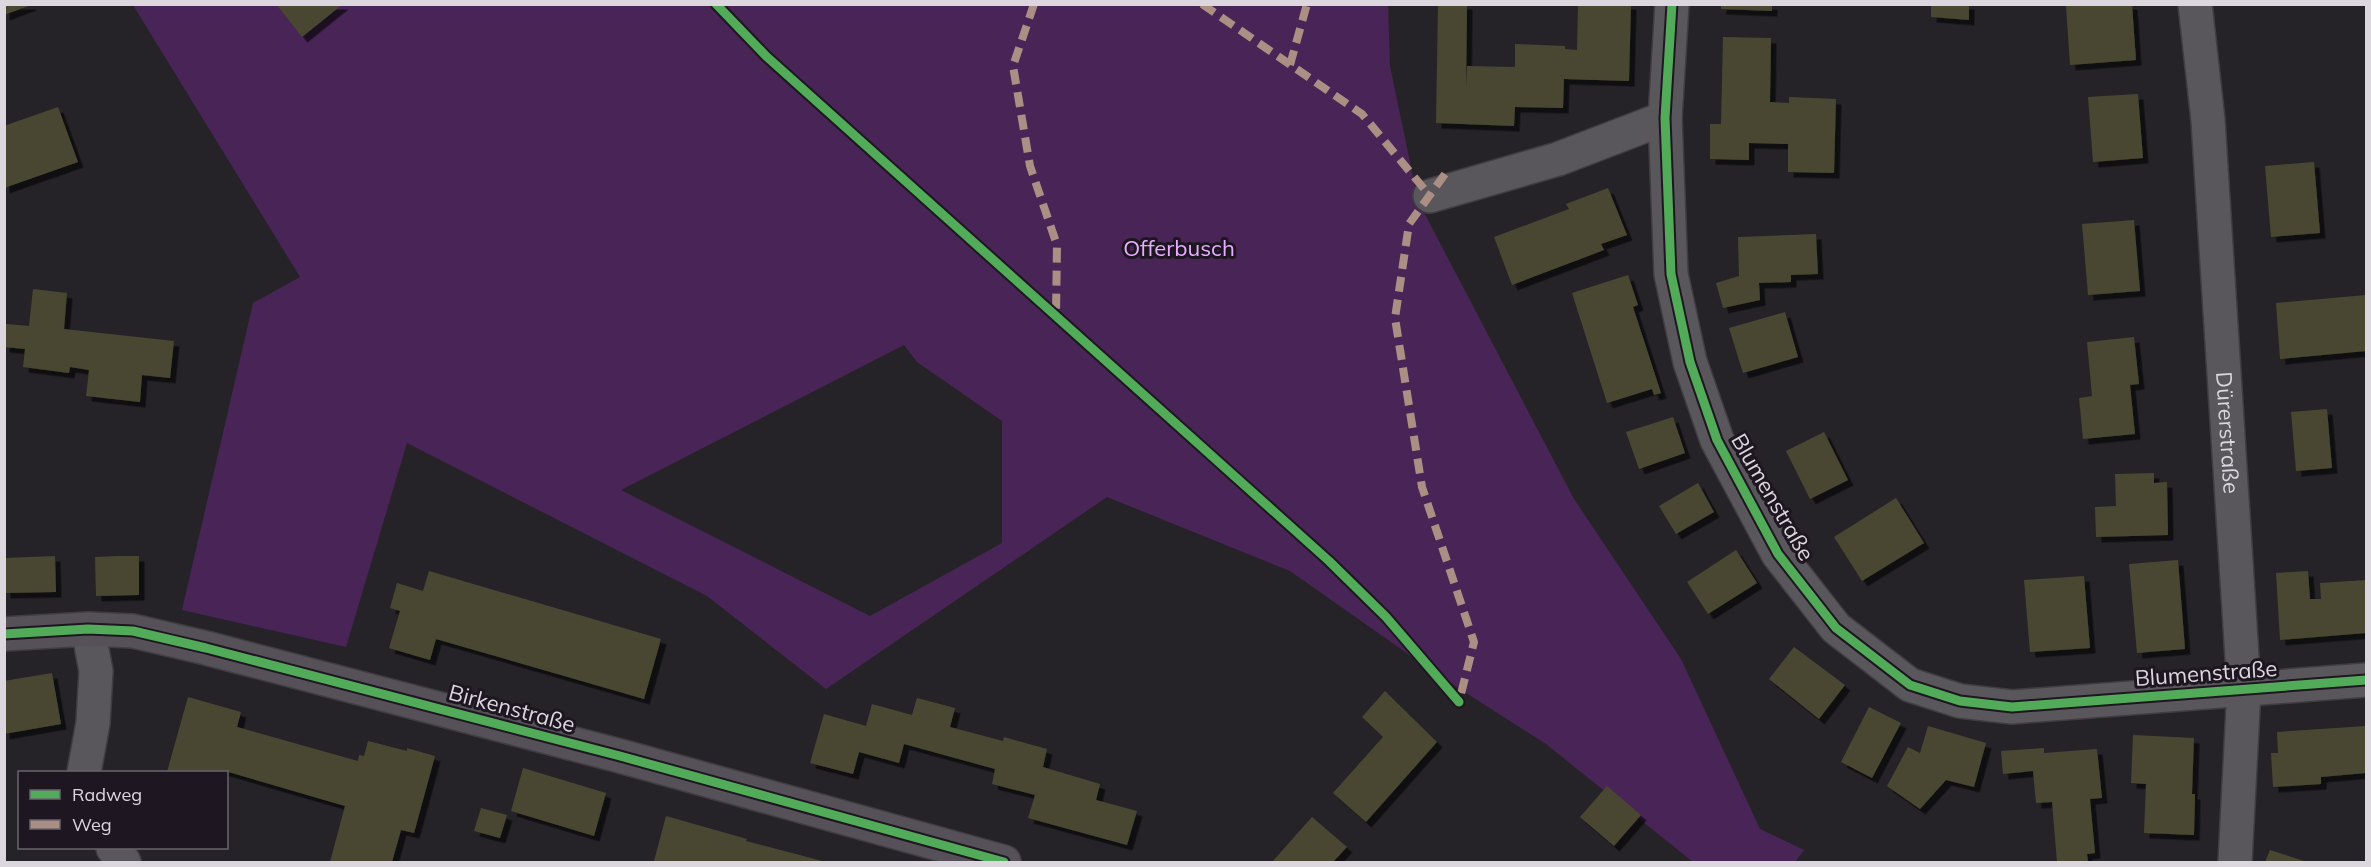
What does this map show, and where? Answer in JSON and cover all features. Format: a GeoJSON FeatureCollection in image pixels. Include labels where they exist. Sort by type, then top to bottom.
{"type":"FeatureCollection","features":[{"type":"Feature","properties":{"kind":"street","name":"Blumenstraße"},"geometry":{"type":"LineString","coordinates":[[1672,4],[1665,118],[1671,274],[1690,362],[1718,440],[1778,554],[1836,628],[1910,685],[1960,701],[2012,707],[2367,680]]}},
{"type":"Feature","properties":{"kind":"street","name":"Dürerstraße"},"geometry":{"type":"LineString","coordinates":[[2195,4],[2208,120],[2244,689],[2235,862]]}},
{"type":"Feature","properties":{"kind":"street"},"geometry":{"type":"LineString","coordinates":[[1430,196],[1558,159],[1665,118]]}},
{"type":"Feature","properties":{"kind":"street"},"geometry":{"type":"LineString","coordinates":[[84,771],[93,723],[96,671],[88,629]]}},
{"type":"Feature","properties":{"kind":"street","name":"Birkenstraße"},"geometry":{"type":"LineString","coordinates":[[4,634],[88,629],[133,631],[620,756],[1005,862]]}},
{"type":"Feature","properties":{"kind":"street"},"geometry":{"type":"LineString","coordinates":[[114,849],[124,862]]}},
{"type":"Feature","properties":{"kind":"green space","name":"Offerbusch"},"geometry":{"type":"Polygon","coordinates":[[[133,5],[1388,5],[1390,66],[1418,201],[1574,499],[1681,659],[1760,829],[1804,850],[1795,862],[1693,862],[1546,744],[1438,675],[1290,571],[1107,497],[826,689],[707,596],[407,443],[346,647],[182,610],[253,303],[300,277],[133,5]],[[904,345],[621,490],[870,616],[1002,543],[1002,421],[917,362],[904,345]]]}},
{"type":"Feature","properties":{"kind":"building"},"geometry":{"type":"Polygon","coordinates":[[[4,4],[31,4],[31,5],[4,15],[4,4]]]}},
{"type":"Feature","properties":{"kind":"building"},"geometry":{"type":"Polygon","coordinates":[[[276,4],[343,4],[302,37],[276,4]]]}},
{"type":"Feature","properties":{"kind":"building"},"geometry":{"type":"Polygon","coordinates":[[[1438,4],[1467,4],[1466,90],[1467,66],[1515,67],[1515,44],[1565,46],[1565,49],[1577,50],[1578,4],[1631,4],[1629,81],[1564,79],[1563,108],[1515,107],[1514,126],[1436,123],[1438,4]]]}},
{"type":"Feature","properties":{"kind":"building"},"geometry":{"type":"Polygon","coordinates":[[[1721,4],[1772,4],[1772,11],[1721,9],[1721,4]]]}},
{"type":"Feature","properties":{"kind":"building"},"geometry":{"type":"Polygon","coordinates":[[[1931,4],[1969,4],[1969,20],[1931,17],[1931,4]]]}},
{"type":"Feature","properties":{"kind":"building"},"geometry":{"type":"Polygon","coordinates":[[[2132,4],[2136,60],[2070,65],[2066,6],[2132,4]]]}},
{"type":"Feature","properties":{"kind":"building"},"geometry":{"type":"Polygon","coordinates":[[[1723,37],[1771,38],[1770,102],[1789,103],[1789,97],[1836,99],[1834,173],[1788,172],[1788,144],[1749,143],[1749,160],[1710,159],[1710,124],[1721,124],[1723,37]]]}},
{"type":"Feature","properties":{"kind":"building"},"geometry":{"type":"Polygon","coordinates":[[[2138,94],[2143,158],[2093,162],[2088,97],[2138,94]]]}},
{"type":"Feature","properties":{"kind":"building"},"geometry":{"type":"Polygon","coordinates":[[[58,107],[78,162],[4,188],[4,126],[58,107]]]}},
{"type":"Feature","properties":{"kind":"building"},"geometry":{"type":"Polygon","coordinates":[[[2314,162],[2320,233],[2271,237],[2265,166],[2314,162]]]}},
{"type":"Feature","properties":{"kind":"building"},"geometry":{"type":"Polygon","coordinates":[[[1608,188],[1627,235],[1601,244],[1604,250],[1512,285],[1494,237],[1569,209],[1566,204],[1608,188]]]}},
{"type":"Feature","properties":{"kind":"building"},"geometry":{"type":"Polygon","coordinates":[[[2134,220],[2140,291],[2088,295],[2082,224],[2134,220]]]}},
{"type":"Feature","properties":{"kind":"building"},"geometry":{"type":"Polygon","coordinates":[[[1816,234],[1818,274],[1791,275],[1791,282],[1759,283],[1760,300],[1723,308],[1716,283],[1739,276],[1738,237],[1816,234]]]}},
{"type":"Feature","properties":{"kind":"building"},"geometry":{"type":"Polygon","coordinates":[[[1628,275],[1638,305],[1633,307],[1661,393],[1654,395],[1652,389],[1607,403],[1572,293],[1628,275]]]}},
{"type":"Feature","properties":{"kind":"building"},"geometry":{"type":"Polygon","coordinates":[[[33,289],[67,293],[64,329],[174,341],[170,378],[142,375],[140,402],[86,396],[89,370],[70,367],[69,373],[23,367],[25,349],[4,347],[6,324],[29,326],[33,289]]]}},
{"type":"Feature","properties":{"kind":"building"},"geometry":{"type":"Polygon","coordinates":[[[2366,295],[2366,351],[2280,359],[2276,303],[2366,295]]]}},
{"type":"Feature","properties":{"kind":"building"},"geometry":{"type":"Polygon","coordinates":[[[1785,312],[1798,357],[1743,373],[1729,328],[1785,312]]]}},
{"type":"Feature","properties":{"kind":"building"},"geometry":{"type":"Polygon","coordinates":[[[2134,337],[2139,384],[2130,385],[2135,434],[2083,439],[2079,398],[2092,396],[2087,342],[2134,337]]]}},
{"type":"Feature","properties":{"kind":"building"},"geometry":{"type":"Polygon","coordinates":[[[2327,409],[2332,468],[2296,471],[2291,412],[2327,409]]]}},
{"type":"Feature","properties":{"kind":"building"},"geometry":{"type":"Polygon","coordinates":[[[1673,417],[1685,453],[1639,469],[1626,432],[1673,417]]]}},
{"type":"Feature","properties":{"kind":"building"},"geometry":{"type":"Polygon","coordinates":[[[1824,432],[1848,480],[1810,499],[1786,451],[1824,432]]]}},
{"type":"Feature","properties":{"kind":"building"},"geometry":{"type":"Polygon","coordinates":[[[2154,473],[2154,483],[2167,482],[2168,535],[2096,537],[2095,507],[2116,506],[2115,474],[2154,473]]]}},
{"type":"Feature","properties":{"kind":"building"},"geometry":{"type":"Polygon","coordinates":[[[1698,483],[1714,512],[1676,534],[1659,506],[1698,483]]]}},
{"type":"Feature","properties":{"kind":"building"},"geometry":{"type":"Polygon","coordinates":[[[1896,498],[1924,543],[1862,581],[1834,537],[1896,498]]]}},
{"type":"Feature","properties":{"kind":"building"},"geometry":{"type":"Polygon","coordinates":[[[1736,550],[1757,583],[1708,614],[1687,582],[1736,550]]]}},
{"type":"Feature","properties":{"kind":"building"},"geometry":{"type":"Polygon","coordinates":[[[55,556],[56,592],[5,593],[4,558],[55,556]]]}},
{"type":"Feature","properties":{"kind":"building"},"geometry":{"type":"Polygon","coordinates":[[[139,556],[139,595],[96,596],[95,557],[139,556]]]}},
{"type":"Feature","properties":{"kind":"building"},"geometry":{"type":"Polygon","coordinates":[[[2178,560],[2185,649],[2137,653],[2129,564],[2178,560]]]}},
{"type":"Feature","properties":{"kind":"building"},"geometry":{"type":"Polygon","coordinates":[[[429,571],[661,639],[644,699],[436,639],[430,660],[389,648],[400,611],[390,608],[397,583],[423,591],[429,571]]]}},
{"type":"Feature","properties":{"kind":"building"},"geometry":{"type":"Polygon","coordinates":[[[2308,571],[2310,599],[2321,599],[2320,583],[2366,580],[2366,633],[2280,640],[2276,573],[2308,571]]]}},
{"type":"Feature","properties":{"kind":"building"},"geometry":{"type":"Polygon","coordinates":[[[2084,576],[2090,648],[2030,652],[2024,580],[2084,576]]]}},
{"type":"Feature","properties":{"kind":"building"},"geometry":{"type":"Polygon","coordinates":[[[1794,647],[1845,685],[1819,719],[1769,679],[1794,647]]]}},
{"type":"Feature","properties":{"kind":"building"},"geometry":{"type":"Polygon","coordinates":[[[52,673],[61,724],[4,734],[4,681],[52,673]]]}},
{"type":"Feature","properties":{"kind":"building"},"geometry":{"type":"Polygon","coordinates":[[[1385,691],[1437,742],[1366,822],[1333,793],[1383,737],[1362,717],[1385,691]]]}},
{"type":"Feature","properties":{"kind":"building"},"geometry":{"type":"Polygon","coordinates":[[[188,697],[241,712],[237,727],[358,761],[359,755],[364,756],[368,741],[435,756],[414,833],[401,830],[392,862],[330,862],[345,806],[228,771],[167,771],[188,697]]]}},
{"type":"Feature","properties":{"kind":"building"},"geometry":{"type":"Polygon","coordinates":[[[917,698],[955,708],[950,727],[1003,741],[1004,737],[1047,749],[1043,767],[1100,784],[1096,800],[1137,811],[1127,845],[1028,818],[1035,795],[992,784],[995,769],[904,744],[899,763],[859,752],[853,774],[810,763],[824,714],[866,726],[872,704],[912,715],[917,698]]]}},
{"type":"Feature","properties":{"kind":"building"},"geometry":{"type":"Polygon","coordinates":[[[1869,707],[1901,723],[1872,778],[1841,762],[1869,707]]]}},
{"type":"Feature","properties":{"kind":"building"},"geometry":{"type":"Polygon","coordinates":[[[1928,726],[1986,743],[1974,787],[1946,780],[1920,809],[1887,786],[1908,747],[1920,753],[1928,726]]]}},
{"type":"Feature","properties":{"kind":"building"},"geometry":{"type":"Polygon","coordinates":[[[2366,726],[2366,773],[2321,777],[2321,784],[2273,787],[2271,753],[2278,753],[2277,732],[2366,726]]]}},
{"type":"Feature","properties":{"kind":"building"},"geometry":{"type":"Polygon","coordinates":[[[2133,735],[2194,738],[2192,794],[2195,794],[2194,835],[2144,833],[2146,784],[2131,783],[2133,735]]]}},
{"type":"Feature","properties":{"kind":"building"},"geometry":{"type":"Polygon","coordinates":[[[2044,748],[2044,753],[2097,749],[2102,798],[2090,799],[2095,853],[2087,854],[2088,862],[2057,862],[2052,802],[2036,803],[2033,771],[2003,774],[2001,751],[2044,748]]]}},
{"type":"Feature","properties":{"kind":"building"},"geometry":{"type":"Polygon","coordinates":[[[523,768],[606,793],[594,836],[511,811],[523,768]]]}},
{"type":"Feature","properties":{"kind":"building"},"geometry":{"type":"Polygon","coordinates":[[[1607,786],[1641,815],[1614,846],[1580,817],[1607,786]]]}},
{"type":"Feature","properties":{"kind":"building"},"geometry":{"type":"Polygon","coordinates":[[[481,808],[507,815],[500,838],[474,831],[481,808]]]}},
{"type":"Feature","properties":{"kind":"building"},"geometry":{"type":"Polygon","coordinates":[[[666,816],[747,839],[746,841],[826,862],[654,861],[666,816]]]}},
{"type":"Feature","properties":{"kind":"building"},"geometry":{"type":"Polygon","coordinates":[[[1312,817],[1347,847],[1333,862],[1272,862],[1312,817]]]}},
{"type":"Feature","properties":{"kind":"building"},"geometry":{"type":"Polygon","coordinates":[[[2270,850],[2307,862],[2265,862],[2270,850]]]}},
{"type":"Feature","properties":{"kind":"marked path"},"geometry":{"type":"LineString","coordinates":[[1034,4],[1013,66],[1030,166],[1057,245],[1056,316]]}},
{"type":"Feature","properties":{"kind":"marked path"},"geometry":{"type":"LineString","coordinates":[[1202,4],[1362,114],[1430,196]]}},
{"type":"Feature","properties":{"kind":"marked path"},"geometry":{"type":"LineString","coordinates":[[1290,65],[1307,4]]}},
{"type":"Feature","properties":{"kind":"marked path"},"geometry":{"type":"LineString","coordinates":[[1445,174],[1409,224],[1395,318],[1422,487],[1474,642],[1459,702]]}},
{"type":"Feature","properties":{"kind":"cycle path"},"geometry":{"type":"LineString","coordinates":[[716,4],[766,56],[1329,561],[1386,617],[1459,702]]}},
{"type":"Feature","properties":{"kind":"cycle path"},"geometry":{"type":"LineString","coordinates":[[1672,4],[1665,118],[1671,274],[1690,362],[1717,440],[1778,554],[1836,628],[1910,685],[1960,701],[2012,707],[2366,680]]}},
{"type":"Feature","properties":{"kind":"cycle path"},"geometry":{"type":"LineString","coordinates":[[4,634],[88,629],[133,631],[620,756],[1004,862]]}}]}
